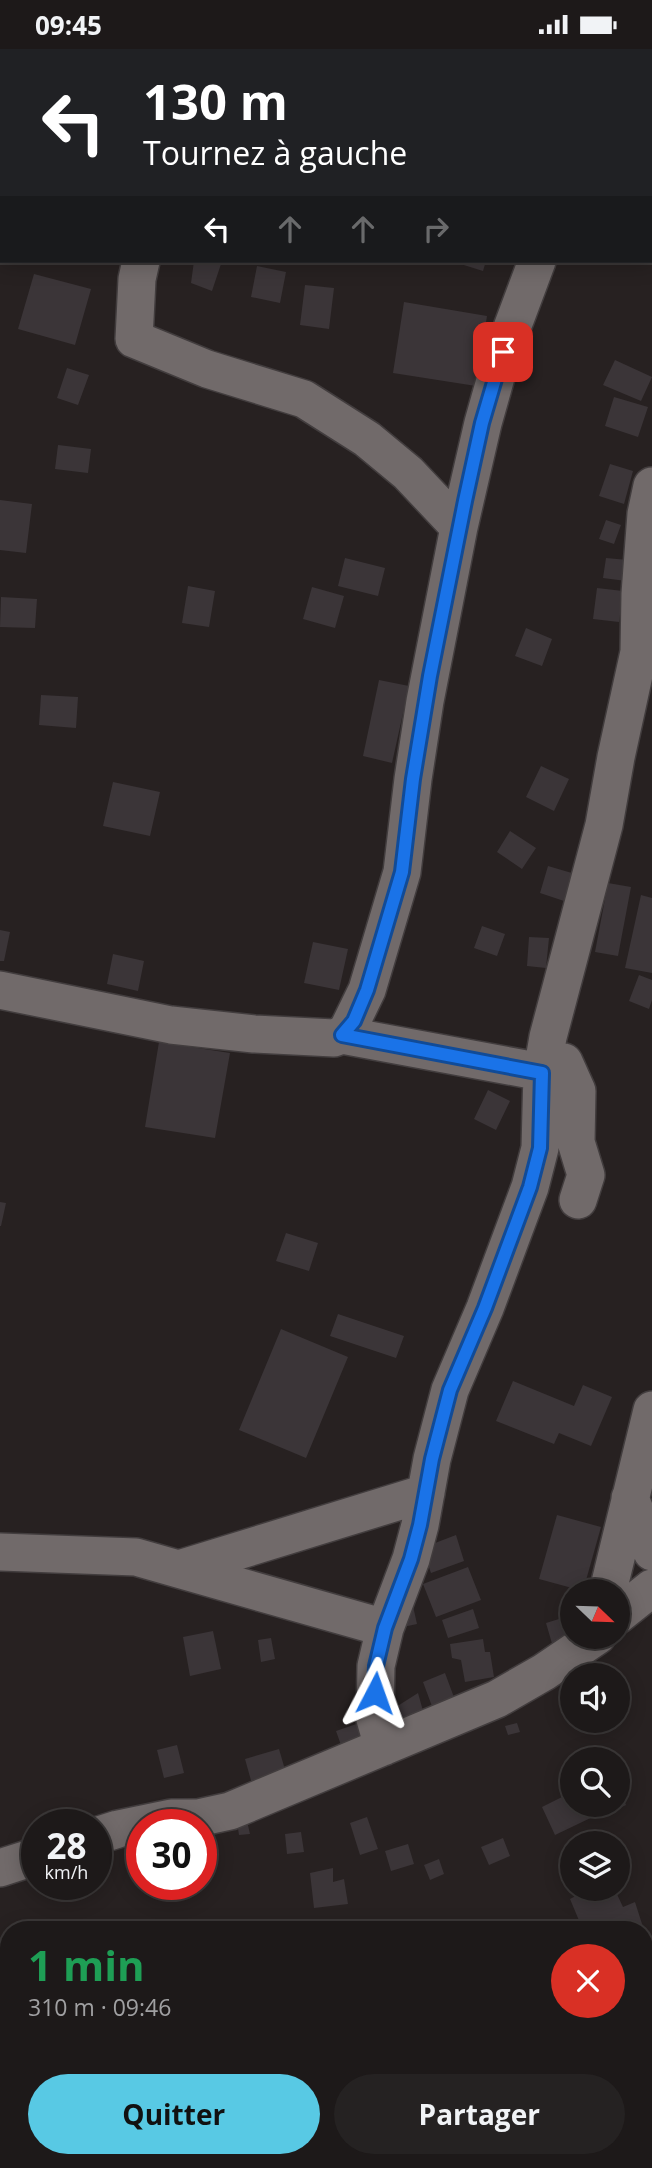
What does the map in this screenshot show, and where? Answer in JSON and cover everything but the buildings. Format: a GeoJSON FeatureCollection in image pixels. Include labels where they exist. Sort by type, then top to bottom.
{"type":"FeatureCollection","features":[{"type":"Feature","properties":{"kind":"street"},"geometry":{"type":"LineString","coordinates":[[141,263],[137,279],[134,339],[207,369],[304,399],[368,439],[408,473],[459,527]]}},
{"type":"Feature","properties":{"kind":"street"},"geometry":{"type":"LineString","coordinates":[[0,991],[170,1025],[310,1037],[334,1038],[342,1035],[354,1021],[367,990],[402,872],[425,701],[482,423],[503,352],[536,263]]}},
{"type":"Feature","properties":{"kind":"street"},"geometry":{"type":"LineString","coordinates":[[383,1747],[374,1719],[376,1666],[385,1628],[407,1570],[450,1390],[485,1308],[530,1187],[540,1148],[542,1073],[548,1037],[604,825],[639,652],[646,514],[652,486]]}},
{"type":"Feature","properties":{"kind":"street"},"geometry":{"type":"LineString","coordinates":[[342,1035],[542,1073],[565,1062],[577,1091],[576,1142],[586,1175],[578,1200]]}},
{"type":"Feature","properties":{"kind":"street"},"geometry":{"type":"LineString","coordinates":[[611,1579],[652,1410]]}},
{"type":"Feature","properties":{"kind":"street"},"geometry":{"type":"LineString","coordinates":[[179,1569],[426,1493]]}},
{"type":"Feature","properties":{"kind":"street"},"geometry":{"type":"LineString","coordinates":[[630,1499],[652,1552]]}},
{"type":"Feature","properties":{"kind":"street"},"geometry":{"type":"LineString","coordinates":[[0,1552],[136,1557],[385,1628]]}},
{"type":"Feature","properties":{"kind":"street"},"geometry":{"type":"LineString","coordinates":[[630,1605],[652,1588]]}},
{"type":"Feature","properties":{"kind":"street"},"geometry":{"type":"LineString","coordinates":[[112,1831],[171,1818],[198,1818],[230,1811],[497,1699],[578,1649]]}},
{"type":"Feature","properties":{"kind":"street"},"geometry":{"type":"LineString","coordinates":[[0,1868],[21,1861]]}},
{"type":"Feature","properties":{"kind":"route"},"geometry":{"type":"LineString","coordinates":[[375,1693],[376,1666],[385,1628],[411,1559],[450,1390],[485,1308],[530,1187],[540,1148],[542,1073],[342,1035],[354,1021],[367,990],[402,872],[425,701],[482,423],[503,352]]}}]}
